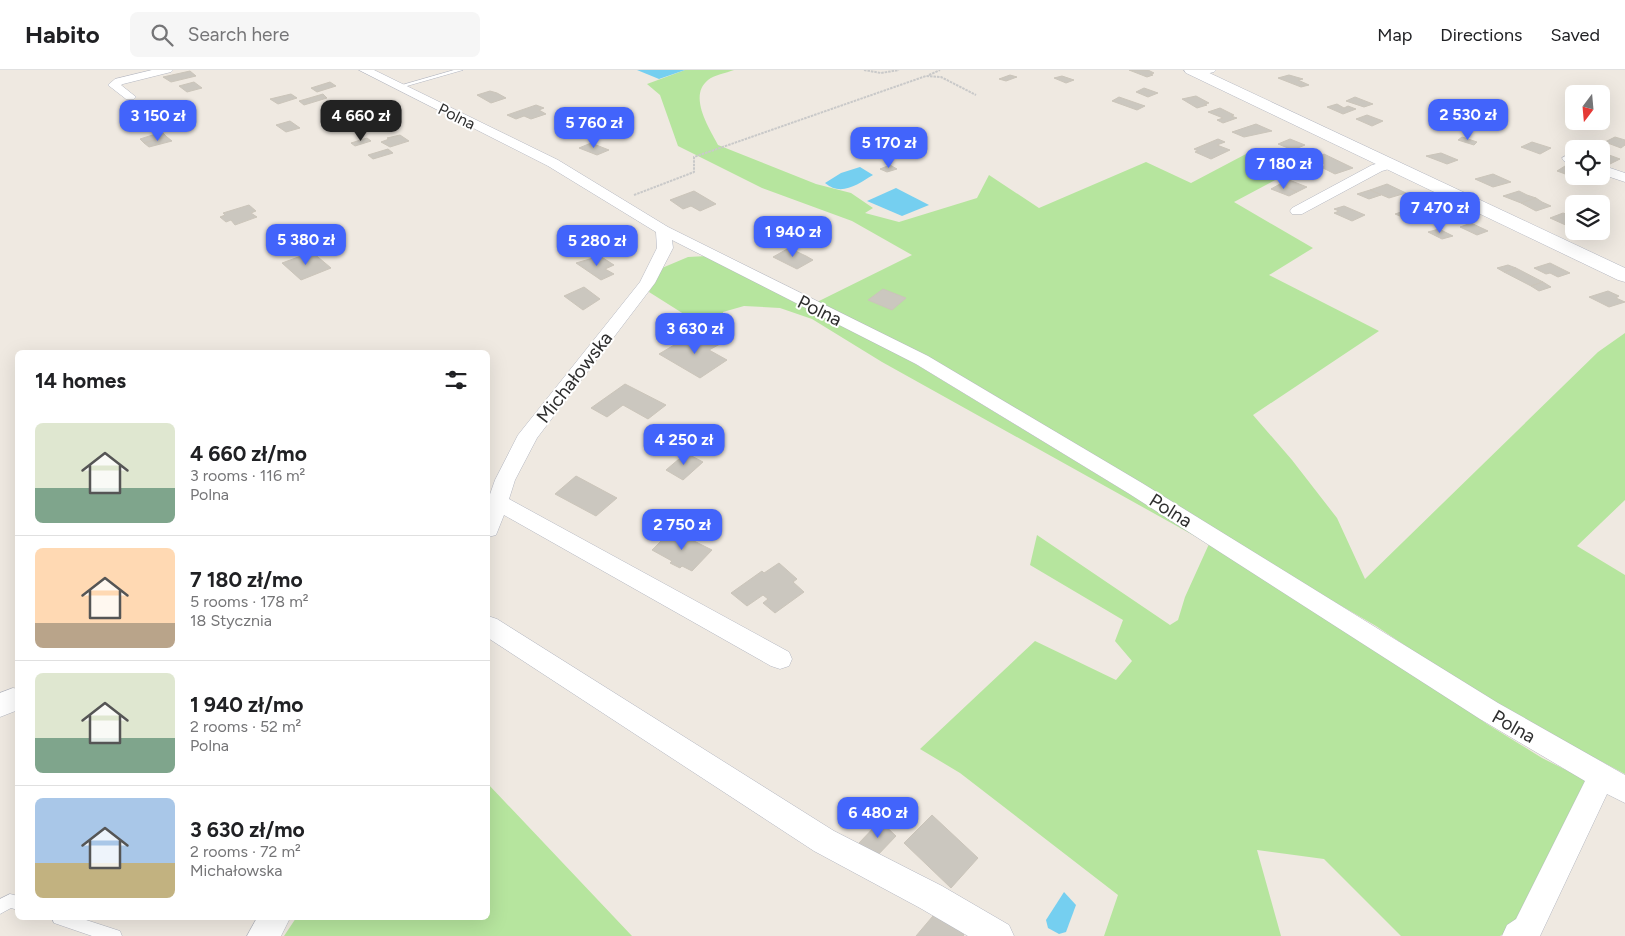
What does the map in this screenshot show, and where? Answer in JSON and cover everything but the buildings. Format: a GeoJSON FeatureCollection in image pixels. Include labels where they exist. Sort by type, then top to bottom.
{"type":"FeatureCollection","features":[{"type":"Feature","properties":{"kind":"street"},"geometry":{"type":"LineString","coordinates":[[130,97],[114,85],[119,81],[167,70]]}},
{"type":"Feature","properties":{"kind":"street","name":"Polna"},"geometry":{"type":"LineString","coordinates":[[365,70],[553,163],[663,230],[922,360],[1135,488],[1489,711],[1613,783]]}},
{"type":"Feature","properties":{"kind":"street"},"geometry":{"type":"LineString","coordinates":[[1199,71],[1625,276]]}},
{"type":"Feature","properties":{"kind":"street"},"geometry":{"type":"LineString","coordinates":[[1297,211],[1377,168],[1392,164]]}},
{"type":"Feature","properties":{"kind":"street"},"geometry":{"type":"LineString","coordinates":[[1610,173],[1625,178]]}},
{"type":"Feature","properties":{"kind":"street","name":"Michałowska"},"geometry":{"type":"LineString","coordinates":[[490,522],[505,480],[528,435],[647,283],[665,248],[663,230]]}},
{"type":"Feature","properties":{"kind":"street"},"geometry":{"type":"LineString","coordinates":[[658,262],[681,254],[706,252]]}},
{"type":"Feature","properties":{"kind":"street"},"geometry":{"type":"LineString","coordinates":[[496,502],[780,659]]}},
{"type":"Feature","properties":{"kind":"street"},"geometry":{"type":"LineString","coordinates":[[490,627],[824,841],[931,897],[998,936]]}},
{"type":"Feature","properties":{"kind":"street"},"geometry":{"type":"LineString","coordinates":[[1518,936],[1527,930],[1613,783]]}},
{"type":"Feature","properties":{"kind":"street"},"geometry":{"type":"LineString","coordinates":[[263,936],[274,920]]}},
{"type":"Feature","properties":{"kind":"lane"},"geometry":{"type":"LineString","coordinates":[[398,86],[460,70]]}},
{"type":"Feature","properties":{"kind":"lane"},"geometry":{"type":"LineString","coordinates":[[0,907],[10,901],[15,903]]}},
{"type":"Feature","properties":{"kind":"lane"},"geometry":{"type":"LineString","coordinates":[[66,920],[115,936]]}},
{"type":"Feature","properties":{"kind":"path"},"geometry":{"type":"LineString","coordinates":[[864,70],[872,73],[886,73],[899,70]]}},
{"type":"Feature","properties":{"kind":"path"},"geometry":{"type":"LineString","coordinates":[[617,202],[694,172],[694,158],[940,70]]}},
{"type":"Feature","properties":{"kind":"path"},"geometry":{"type":"LineString","coordinates":[[926,76],[941,77],[976,95]]}},
{"type":"Feature","properties":{"kind":"green space"},"geometry":{"type":"Polygon","coordinates":[[[685,70],[734,70],[708,80],[702,87],[700,95],[702,112],[718,145],[816,184],[851,193],[873,208],[865,213],[899,222],[977,198],[989,175],[1039,208],[1146,162],[1191,183],[1246,154],[1277,166],[1265,173],[1279,178],[1234,202],[1313,248],[1269,275],[1379,331],[1253,415],[1292,460],[1337,518],[1365,579],[1598,352],[1625,333],[1625,500],[1577,546],[1625,575],[1625,774],[1485,699],[1376,626],[817,302],[912,255],[852,221],[762,188],[678,146],[660,95],[647,84],[685,70]]]}},
{"type":"Feature","properties":{"kind":"green space"},"geometry":{"type":"Polygon","coordinates":[[[707,256],[914,363],[1368,639],[1487,724],[1542,758],[1592,783],[1518,924],[1500,936],[1401,936],[1324,859],[1257,850],[1281,936],[1104,936],[1118,895],[960,773],[920,749],[1035,641],[1116,680],[1132,661],[1115,641],[1123,620],[1030,565],[1037,535],[1170,625],[1178,620],[1185,597],[1209,544],[882,362],[812,319],[780,308],[744,306],[723,312],[725,340],[649,292],[662,268],[688,257],[707,256]]]}},
{"type":"Feature","properties":{"kind":"green space"},"geometry":{"type":"Polygon","coordinates":[[[490,786],[632,936],[284,936],[295,920],[490,920],[490,786]]]}},
{"type":"Feature","properties":{"kind":"water"},"geometry":{"type":"Polygon","coordinates":[[[637,70],[685,70],[659,79],[637,70]]]}},
{"type":"Feature","properties":{"kind":"water"},"geometry":{"type":"Polygon","coordinates":[[[860,167],[873,175],[849,188],[843,189],[831,187],[825,183],[841,173],[860,167]]]}},
{"type":"Feature","properties":{"kind":"water"},"geometry":{"type":"Polygon","coordinates":[[[896,188],[929,205],[902,216],[867,201],[896,188]]]}},
{"type":"Feature","properties":{"kind":"water"},"geometry":{"type":"Polygon","coordinates":[[[1064,892],[1076,905],[1066,932],[1059,934],[1048,928],[1046,920],[1064,892]]]}}]}
